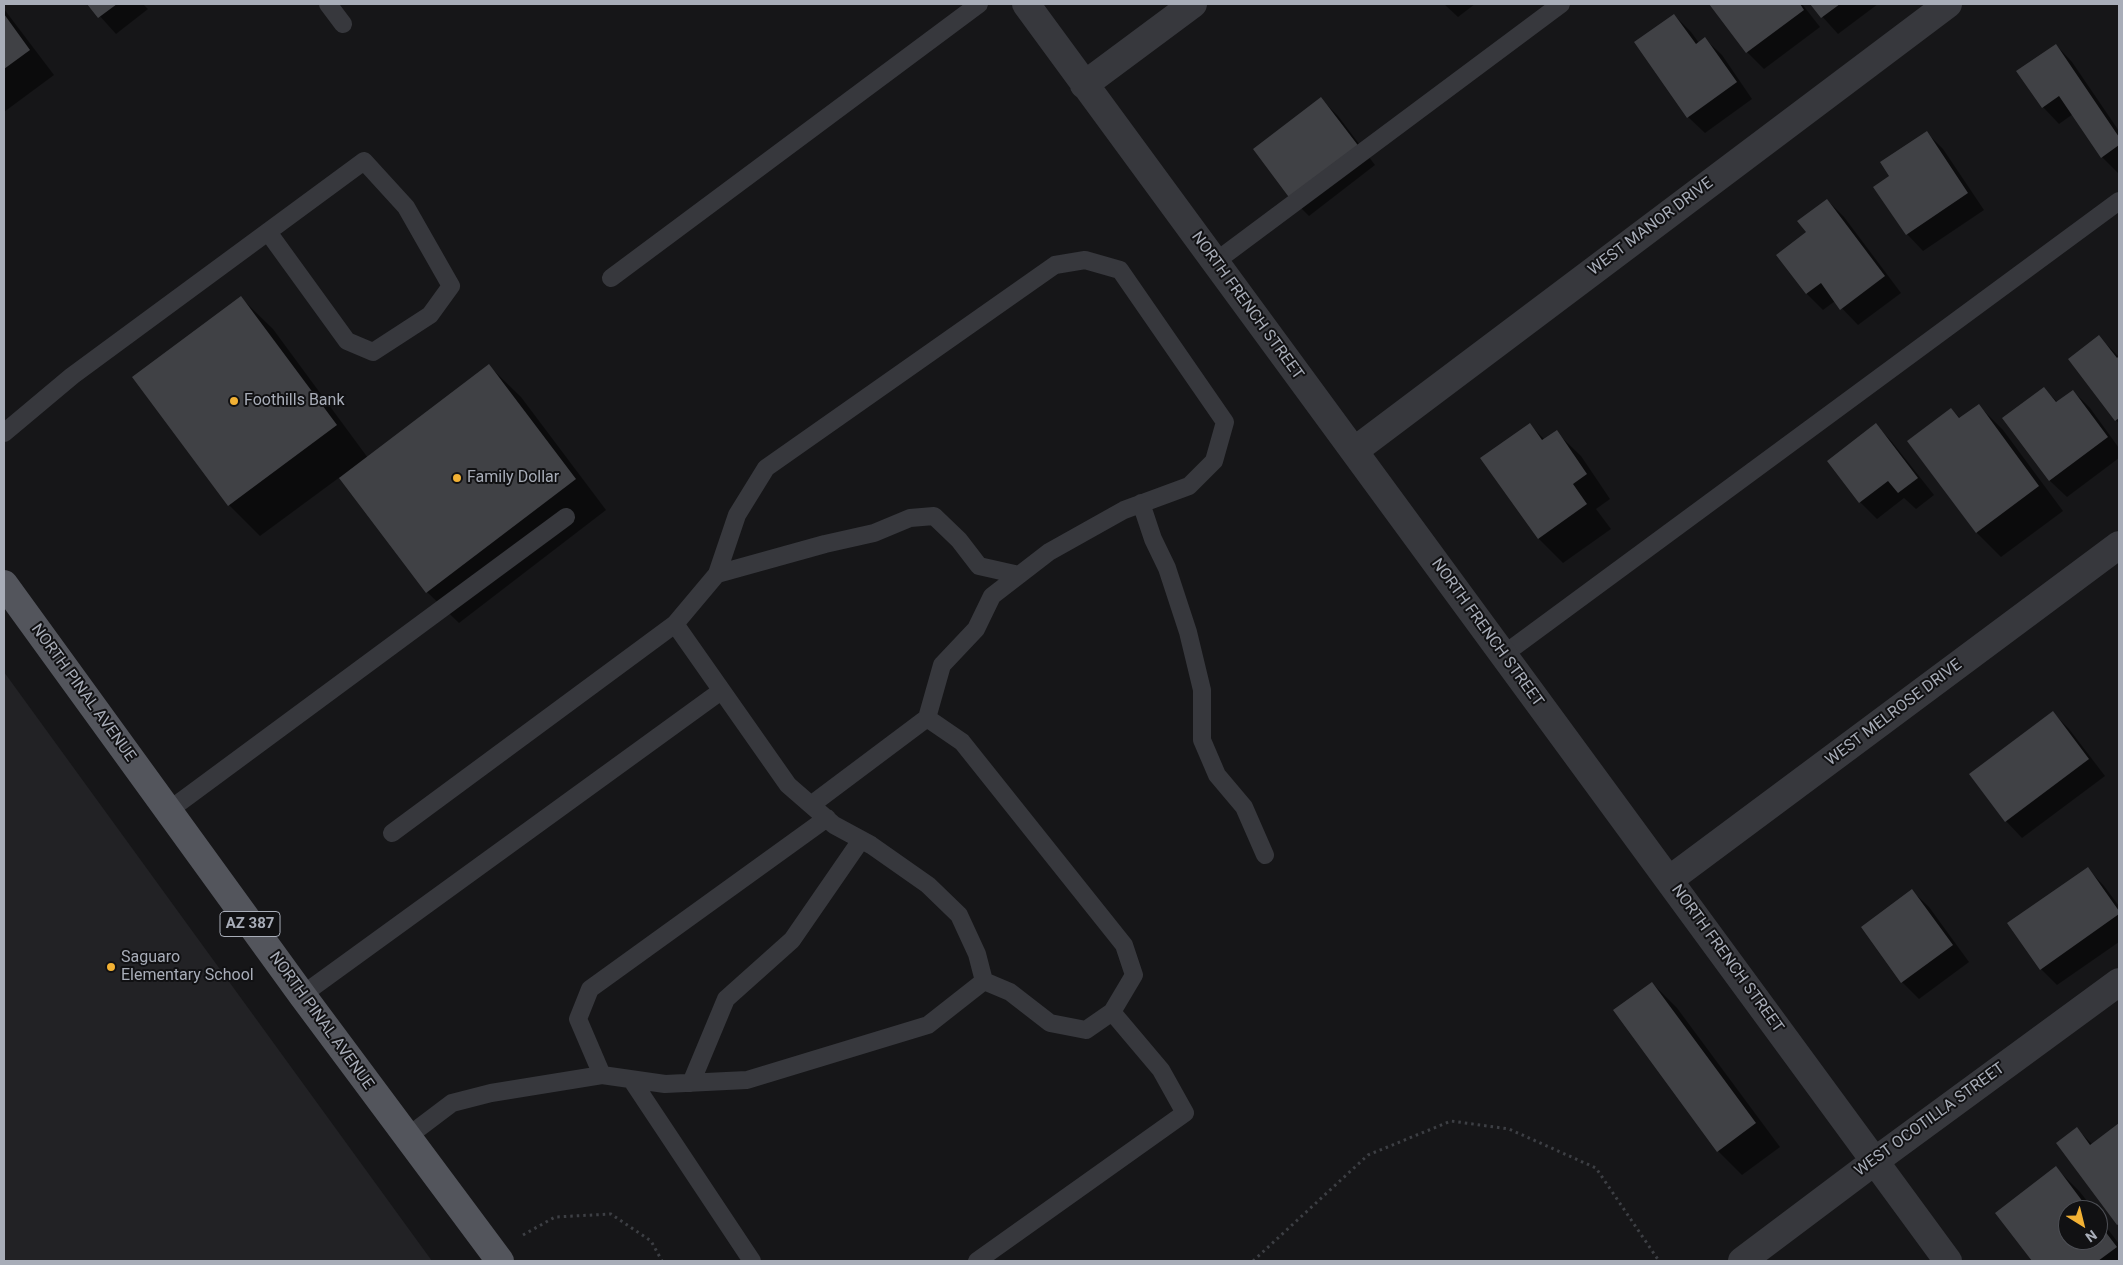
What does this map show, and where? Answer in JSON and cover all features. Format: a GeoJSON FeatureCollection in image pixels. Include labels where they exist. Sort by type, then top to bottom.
{"type":"FeatureCollection","features":[{"type":"Feature","properties":{"kind":"main road","name":"NORTH PINAL AVENUE"},"geometry":{"type":"LineString","coordinates":[[4,584],[302,995],[497,1257]]}},
{"type":"Feature","properties":{"kind":"street","name":"NORTH FRENCH STREET"},"geometry":{"type":"LineString","coordinates":[[1026,4],[1948,1261]]}},
{"type":"Feature","properties":{"kind":"street"},"geometry":{"type":"LineString","coordinates":[[1084,85],[1193,4]]}},
{"type":"Feature","properties":{"kind":"street","name":"WEST MANOR DRIVE"},"geometry":{"type":"LineString","coordinates":[[1354,451],[1948,4]]}},
{"type":"Feature","properties":{"kind":"street","name":"WEST MELROSE DRIVE"},"geometry":{"type":"LineString","coordinates":[[1669,880],[2119,545]]}},
{"type":"Feature","properties":{"kind":"street","name":"WEST OCOTILLA STREET"},"geometry":{"type":"LineString","coordinates":[[1742,1261],[1874,1161],[2119,982]]}},
{"type":"Feature","properties":{"kind":"lane"},"geometry":{"type":"LineString","coordinates":[[328,4],[342,24]]}},
{"type":"Feature","properties":{"kind":"lane"},"geometry":{"type":"LineString","coordinates":[[611,278],[979,4]]}},
{"type":"Feature","properties":{"kind":"lane"},"geometry":{"type":"LineString","coordinates":[[1215,262],[1561,4]]}},
{"type":"Feature","properties":{"kind":"lane"},"geometry":{"type":"LineString","coordinates":[[4,433],[72,376],[364,161],[406,207],[451,286],[430,315],[373,352],[347,341],[268,232]]}},
{"type":"Feature","properties":{"kind":"lane"},"geometry":{"type":"LineString","coordinates":[[1504,655],[2119,201]]}},
{"type":"Feature","properties":{"kind":"lane"},"geometry":{"type":"LineString","coordinates":[[392,833],[674,624],[717,574],[736,515],[766,468],[1056,265],[1085,260],[1120,270],[1225,422],[1214,461],[1189,486],[1124,510],[1050,552],[992,596],[976,629],[942,665],[927,718],[811,805]]}},
{"type":"Feature","properties":{"kind":"lane"},"geometry":{"type":"LineString","coordinates":[[1142,503],[1153,538],[1167,568],[1190,640],[1202,690],[1202,740],[1217,775],[1244,808],[1265,855]]}},
{"type":"Feature","properties":{"kind":"lane"},"geometry":{"type":"LineString","coordinates":[[717,574],[825,544],[874,533],[910,518],[934,516],[959,540],[979,566],[1019,575]]}},
{"type":"Feature","properties":{"kind":"lane"},"geometry":{"type":"LineString","coordinates":[[168,811],[566,517]]}},
{"type":"Feature","properties":{"kind":"lane"},"geometry":{"type":"LineString","coordinates":[[674,624],[788,785],[834,825],[861,840],[928,885],[959,915],[977,954],[984,981]]}},
{"type":"Feature","properties":{"kind":"lane"},"geometry":{"type":"LineString","coordinates":[[302,995],[721,690]]}},
{"type":"Feature","properties":{"kind":"lane"},"geometry":{"type":"LineString","coordinates":[[927,718],[962,742],[1124,946],[1134,975],[1112,1012],[1086,1030],[1050,1023],[1010,992],[984,981]]}},
{"type":"Feature","properties":{"kind":"lane"},"geometry":{"type":"LineString","coordinates":[[602,1075],[578,1019],[590,989],[827,818]]}},
{"type":"Feature","properties":{"kind":"lane"},"geometry":{"type":"LineString","coordinates":[[691,1083],[726,999],[792,940],[861,840]]}},
{"type":"Feature","properties":{"kind":"lane"},"geometry":{"type":"LineString","coordinates":[[407,1137],[452,1103],[491,1093],[602,1075],[666,1084],[747,1080],[928,1025],[984,981]]}},
{"type":"Feature","properties":{"kind":"lane"},"geometry":{"type":"LineString","coordinates":[[977,1261],[1185,1113],[1161,1070],[1112,1012]]}},
{"type":"Feature","properties":{"kind":"lane"},"geometry":{"type":"LineString","coordinates":[[631,1079],[752,1261]]}},
{"type":"Feature","properties":{"kind":"path"},"geometry":{"type":"LineString","coordinates":[[1253,1261],[1368,1155],[1452,1121],[1509,1130],[1596,1168],[1659,1261]]}},
{"type":"Feature","properties":{"kind":"path"},"geometry":{"type":"LineString","coordinates":[[497,1257],[555,1217],[611,1214],[651,1241],[662,1261]]}},
{"type":"Feature","properties":{"kind":"shaded area","name":"Saguaro Elementary School"},"geometry":{"type":"Polygon","coordinates":[[[4,672],[432,1261],[4,1261],[4,672]]]}},
{"type":"Feature","properties":{"kind":"building"},"geometry":{"type":"Polygon","coordinates":[[[87,4],[117,4],[98,18],[87,4]]]}},
{"type":"Feature","properties":{"kind":"building"},"geometry":{"type":"Polygon","coordinates":[[[1709,4],[1800,4],[1804,10],[1746,53],[1709,4]]]}},
{"type":"Feature","properties":{"kind":"building"},"geometry":{"type":"Polygon","coordinates":[[[1810,4],[1840,4],[1821,18],[1810,4]]]}},
{"type":"Feature","properties":{"kind":"building"},"geometry":{"type":"Polygon","coordinates":[[[4,14],[30,50],[4,69],[4,14]]]}},
{"type":"Feature","properties":{"kind":"building"},"geometry":{"type":"Polygon","coordinates":[[[1674,14],[1696,44],[1705,37],[1737,82],[1687,118],[1634,42],[1674,14]]]}},
{"type":"Feature","properties":{"kind":"building"},"geometry":{"type":"Polygon","coordinates":[[[2056,44],[2119,137],[2119,145],[2101,158],[2059,96],[2042,108],[2016,71],[2056,44]]]}},
{"type":"Feature","properties":{"kind":"building"},"geometry":{"type":"Polygon","coordinates":[[[1321,97],[1360,148],[1291,200],[1253,149],[1321,97]]]}},
{"type":"Feature","properties":{"kind":"building"},"geometry":{"type":"Polygon","coordinates":[[[1927,131],[1968,193],[1906,235],[1873,187],[1889,176],[1880,162],[1927,131]]]}},
{"type":"Feature","properties":{"kind":"building"},"geometry":{"type":"Polygon","coordinates":[[[1827,199],[1885,276],[1840,310],[1821,283],[1806,294],[1776,255],[1806,232],[1797,221],[1827,199]]]}},
{"type":"Feature","properties":{"kind":"building","name":"Foothills Bank"},"geometry":{"type":"Polygon","coordinates":[[[241,296],[337,425],[228,506],[132,377],[241,296]]]}},
{"type":"Feature","properties":{"kind":"building"},"geometry":{"type":"Polygon","coordinates":[[[2099,335],[2117,358],[2119,356],[2119,418],[2115,421],[2068,359],[2099,335]]]}},
{"type":"Feature","properties":{"kind":"building","name":"Family Dollar"},"geometry":{"type":"Polygon","coordinates":[[[489,364],[576,479],[426,593],[339,478],[489,364]]]}},
{"type":"Feature","properties":{"kind":"building"},"geometry":{"type":"Polygon","coordinates":[[[2044,387],[2056,402],[2073,390],[2108,437],[2049,481],[2002,418],[2044,387]]]}},
{"type":"Feature","properties":{"kind":"building"},"geometry":{"type":"Polygon","coordinates":[[[1979,404],[2039,486],[1976,533],[1907,441],[1951,408],[1959,418],[1979,404]]]}},
{"type":"Feature","properties":{"kind":"building"},"geometry":{"type":"Polygon","coordinates":[[[1530,423],[1542,440],[1557,430],[1587,474],[1573,484],[1587,504],[1538,539],[1480,458],[1530,423]]]}},
{"type":"Feature","properties":{"kind":"building"},"geometry":{"type":"Polygon","coordinates":[[[1876,423],[1918,478],[1898,493],[1888,481],[1859,503],[1827,461],[1876,423]]]}},
{"type":"Feature","properties":{"kind":"building"},"geometry":{"type":"Polygon","coordinates":[[[2053,711],[2089,759],[2005,822],[1969,774],[2053,711]]]}},
{"type":"Feature","properties":{"kind":"building"},"geometry":{"type":"Polygon","coordinates":[[[2088,867],[2119,911],[2119,914],[2040,970],[2007,923],[2088,867]]]}},
{"type":"Feature","properties":{"kind":"building"},"geometry":{"type":"Polygon","coordinates":[[[1912,889],[1953,945],[1901,983],[1861,927],[1912,889]]]}},
{"type":"Feature","properties":{"kind":"building"},"geometry":{"type":"Polygon","coordinates":[[[1652,982],[1756,1123],[1717,1152],[1613,1010],[1652,982]]]}},
{"type":"Feature","properties":{"kind":"building"},"geometry":{"type":"Polygon","coordinates":[[[2119,1123],[2119,1224],[2117,1225],[2108,1213],[2108,1200],[2098,1200],[2056,1143],[2077,1127],[2090,1145],[2119,1123]]]}},
{"type":"Feature","properties":{"kind":"building"},"geometry":{"type":"Polygon","coordinates":[[[2056,1166],[2082,1200],[2058,1200],[2058,1250],[2108,1250],[2108,1235],[2117,1247],[2098,1261],[2032,1261],[1995,1213],[2056,1166]]]}},
{"type":"Feature","properties":{"kind":"place","name":"Foothills Bank"},"geometry":{"type":"Point","coordinates":[234,401]}},
{"type":"Feature","properties":{"kind":"place","name":"Family Dollar"},"geometry":{"type":"Point","coordinates":[457,478]}},
{"type":"Feature","properties":{"kind":"place","name":"Saguaro Elementary School"},"geometry":{"type":"Point","coordinates":[111,967]}}]}
